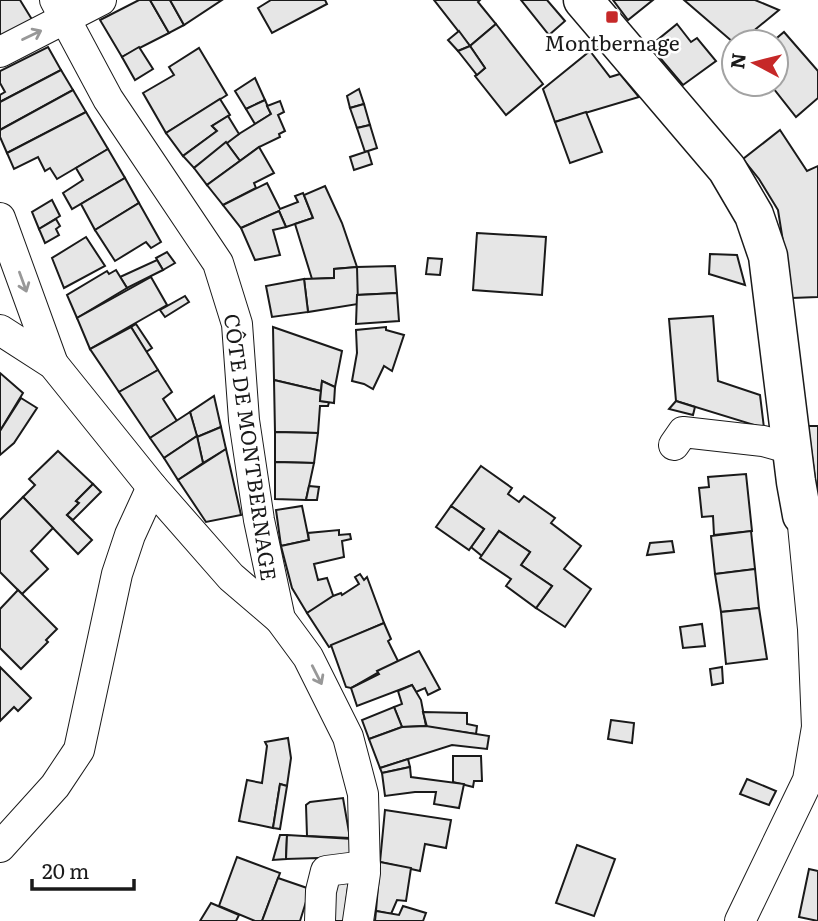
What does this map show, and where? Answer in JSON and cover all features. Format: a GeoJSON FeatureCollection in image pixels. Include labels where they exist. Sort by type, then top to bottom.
{"type":"FeatureCollection","features":[{"type":"Feature","properties":{"kind":"street"},"geometry":{"type":"LineString","coordinates":[[0,52],[60,10],[101,0]]}},
{"type":"Feature","properties":{"kind":"street"},"geometry":{"type":"LineString","coordinates":[[583,0],[727,170],[754,215],[768,256],[792,449],[810,516],[817,727],[808,780],[740,921]]}},
{"type":"Feature","properties":{"kind":"street","name":"CÔTE DE MONTBERNAGE"},"geometry":{"type":"LineString","coordinates":[[60,10],[108,99],[218,262],[237,324],[244,420],[259,520],[279,619],[308,657],[348,737],[363,794],[365,866],[358,921]]}},
{"type":"Feature","properties":{"kind":"street"},"geometry":{"type":"LineString","coordinates":[[0,218],[53,364]]}},
{"type":"Feature","properties":{"kind":"street"},"geometry":{"type":"LineString","coordinates":[[0,330],[53,364],[152,487],[231,578],[279,619]]}},
{"type":"Feature","properties":{"kind":"street"},"geometry":{"type":"LineString","coordinates":[[673,434],[763,441],[792,449]]}},
{"type":"Feature","properties":{"kind":"street"},"geometry":{"type":"LineString","coordinates":[[0,847],[55,786],[79,750],[120,565],[130,535],[152,487]]}},
{"type":"Feature","properties":{"kind":"street"},"geometry":{"type":"LineString","coordinates":[[320,921],[321,891],[326,871],[365,866]]}},
{"type":"Feature","properties":{"kind":"building"},"geometry":{"type":"Polygon","coordinates":[[[0,0],[20,0],[36,26],[0,44],[0,0]]]}},
{"type":"Feature","properties":{"kind":"building"},"geometry":{"type":"Polygon","coordinates":[[[139,0],[150,0],[169,33],[122,57],[100,20],[139,0]]]}},
{"type":"Feature","properties":{"kind":"building"},"geometry":{"type":"Polygon","coordinates":[[[150,0],[170,0],[184,25],[169,33],[150,0]]]}},
{"type":"Feature","properties":{"kind":"building"},"geometry":{"type":"Polygon","coordinates":[[[170,0],[222,0],[184,25],[170,0]]]}},
{"type":"Feature","properties":{"kind":"building"},"geometry":{"type":"Polygon","coordinates":[[[271,0],[325,0],[327,4],[272,33],[258,8],[271,0]]]}},
{"type":"Feature","properties":{"kind":"building"},"geometry":{"type":"Polygon","coordinates":[[[434,0],[480,0],[478,2],[496,24],[470,46],[434,0]]]}},
{"type":"Feature","properties":{"kind":"building"},"geometry":{"type":"Polygon","coordinates":[[[521,0],[547,0],[565,21],[549,35],[521,0]]]}},
{"type":"Feature","properties":{"kind":"building"},"geometry":{"type":"Polygon","coordinates":[[[613,0],[653,0],[628,20],[613,0]]]}},
{"type":"Feature","properties":{"kind":"building"},"geometry":{"type":"Polygon","coordinates":[[[684,0],[755,0],[779,10],[757,28],[720,28],[720,31],[684,0]]]}},
{"type":"Feature","properties":{"kind":"building"},"geometry":{"type":"Polygon","coordinates":[[[496,24],[543,84],[506,115],[475,76],[485,68],[470,46],[496,24]]]}},
{"type":"Feature","properties":{"kind":"building"},"geometry":{"type":"Polygon","coordinates":[[[677,24],[691,42],[697,38],[716,61],[683,85],[650,46],[677,24]]]}},
{"type":"Feature","properties":{"kind":"building"},"geometry":{"type":"Polygon","coordinates":[[[459,31],[470,46],[458,51],[448,40],[459,31]]]}},
{"type":"Feature","properties":{"kind":"building"},"geometry":{"type":"Polygon","coordinates":[[[790,39],[818,71],[818,98],[796,117],[781,98],[790,98],[790,39]]]}},
{"type":"Feature","properties":{"kind":"building"},"geometry":{"type":"Polygon","coordinates":[[[470,46],[485,68],[477,75],[458,51],[470,46]]]}},
{"type":"Feature","properties":{"kind":"building"},"geometry":{"type":"Polygon","coordinates":[[[48,47],[61,70],[0,102],[0,95],[5,92],[0,83],[0,71],[48,47]]]}},
{"type":"Feature","properties":{"kind":"building"},"geometry":{"type":"Polygon","coordinates":[[[139,47],[153,69],[135,80],[122,57],[139,47]]]}},
{"type":"Feature","properties":{"kind":"building"},"geometry":{"type":"Polygon","coordinates":[[[199,48],[227,95],[166,133],[143,93],[174,75],[169,67],[199,48]]]}},
{"type":"Feature","properties":{"kind":"building"},"geometry":{"type":"Polygon","coordinates":[[[590,51],[610,77],[620,74],[639,97],[555,122],[543,89],[590,51]]]}},
{"type":"Feature","properties":{"kind":"building"},"geometry":{"type":"Polygon","coordinates":[[[61,70],[73,90],[0,130],[0,102],[61,70]]]}},
{"type":"Feature","properties":{"kind":"building"},"geometry":{"type":"Polygon","coordinates":[[[255,78],[265,100],[246,109],[235,91],[255,78]]]}},
{"type":"Feature","properties":{"kind":"building"},"geometry":{"type":"Polygon","coordinates":[[[359,89],[364,104],[350,108],[347,96],[359,89]]]}},
{"type":"Feature","properties":{"kind":"building"},"geometry":{"type":"Polygon","coordinates":[[[73,90],[86,112],[7,153],[0,130],[73,90]]]}},
{"type":"Feature","properties":{"kind":"building"},"geometry":{"type":"Polygon","coordinates":[[[220,99],[230,115],[212,126],[217,131],[183,156],[166,133],[220,99]]]}},
{"type":"Feature","properties":{"kind":"building"},"geometry":{"type":"Polygon","coordinates":[[[265,100],[271,114],[255,124],[246,109],[265,100]]]}},
{"type":"Feature","properties":{"kind":"building"},"geometry":{"type":"Polygon","coordinates":[[[280,101],[284,112],[278,115],[285,131],[279,134],[280,137],[259,147],[240,161],[226,142],[271,114],[267,106],[280,101]]]}},
{"type":"Feature","properties":{"kind":"building"},"geometry":{"type":"Polygon","coordinates":[[[364,104],[370,125],[357,128],[350,108],[364,104]]]}},
{"type":"Feature","properties":{"kind":"building"},"geometry":{"type":"Polygon","coordinates":[[[86,112],[108,149],[57,179],[50,168],[45,171],[38,157],[14,169],[7,153],[86,112]]]}},
{"type":"Feature","properties":{"kind":"building"},"geometry":{"type":"Polygon","coordinates":[[[586,112],[602,152],[570,163],[555,122],[586,112]]]}},
{"type":"Feature","properties":{"kind":"building"},"geometry":{"type":"Polygon","coordinates":[[[228,116],[239,134],[194,168],[183,156],[217,131],[212,126],[228,116]]]}},
{"type":"Feature","properties":{"kind":"building"},"geometry":{"type":"Polygon","coordinates":[[[370,125],[377,148],[365,152],[357,128],[370,125]]]}},
{"type":"Feature","properties":{"kind":"building"},"geometry":{"type":"Polygon","coordinates":[[[780,130],[807,171],[818,166],[818,297],[792,298],[778,210],[743,159],[780,130]]]}},
{"type":"Feature","properties":{"kind":"building"},"geometry":{"type":"Polygon","coordinates":[[[226,142],[240,161],[207,185],[194,168],[226,142]]]}},
{"type":"Feature","properties":{"kind":"building"},"geometry":{"type":"Polygon","coordinates":[[[259,147],[274,173],[254,183],[256,188],[223,205],[207,185],[259,147]]]}},
{"type":"Feature","properties":{"kind":"building"},"geometry":{"type":"Polygon","coordinates":[[[108,149],[125,178],[72,209],[63,193],[83,180],[76,168],[108,149]]]}},
{"type":"Feature","properties":{"kind":"building"},"geometry":{"type":"Polygon","coordinates":[[[368,151],[372,164],[354,170],[350,157],[368,151]]]}},
{"type":"Feature","properties":{"kind":"building"},"geometry":{"type":"Polygon","coordinates":[[[125,178],[139,203],[95,230],[81,204],[125,178]]]}},
{"type":"Feature","properties":{"kind":"building"},"geometry":{"type":"Polygon","coordinates":[[[267,183],[280,209],[298,202],[295,196],[303,193],[313,218],[286,227],[279,211],[241,228],[223,205],[267,183]]]}},
{"type":"Feature","properties":{"kind":"building"},"geometry":{"type":"Polygon","coordinates":[[[325,186],[342,223],[357,267],[334,269],[334,278],[312,279],[295,224],[313,218],[304,195],[325,186]]]}},
{"type":"Feature","properties":{"kind":"building"},"geometry":{"type":"Polygon","coordinates":[[[52,200],[60,216],[39,229],[32,212],[52,200]]]}},
{"type":"Feature","properties":{"kind":"building"},"geometry":{"type":"Polygon","coordinates":[[[139,203],[161,242],[151,248],[146,242],[115,261],[95,230],[139,203]]]}},
{"type":"Feature","properties":{"kind":"building"},"geometry":{"type":"Polygon","coordinates":[[[279,211],[286,227],[273,230],[280,255],[255,260],[241,228],[279,211]]]}},
{"type":"Feature","properties":{"kind":"building"},"geometry":{"type":"Polygon","coordinates":[[[56,219],[60,226],[56,229],[59,235],[45,243],[39,229],[56,219]]]}},
{"type":"Feature","properties":{"kind":"building"},"geometry":{"type":"Polygon","coordinates":[[[477,233],[546,237],[542,295],[473,290],[477,233]]]}},
{"type":"Feature","properties":{"kind":"building"},"geometry":{"type":"Polygon","coordinates":[[[86,237],[105,266],[64,288],[52,258],[86,237]]]}},
{"type":"Feature","properties":{"kind":"building"},"geometry":{"type":"Polygon","coordinates":[[[167,252],[175,263],[163,270],[156,258],[167,252]]]}},
{"type":"Feature","properties":{"kind":"building"},"geometry":{"type":"Polygon","coordinates":[[[710,254],[737,255],[745,285],[709,274],[710,254]]]}},
{"type":"Feature","properties":{"kind":"building"},"geometry":{"type":"Polygon","coordinates":[[[428,258],[442,259],[440,275],[426,274],[428,258]]]}},
{"type":"Feature","properties":{"kind":"building"},"geometry":{"type":"Polygon","coordinates":[[[157,260],[163,270],[127,288],[120,277],[157,260]]]}},
{"type":"Feature","properties":{"kind":"building"},"geometry":{"type":"Polygon","coordinates":[[[395,266],[397,293],[357,295],[357,267],[395,266]]]}},
{"type":"Feature","properties":{"kind":"building"},"geometry":{"type":"Polygon","coordinates":[[[357,267],[358,304],[308,312],[304,279],[334,278],[334,269],[357,267]]]}},
{"type":"Feature","properties":{"kind":"building"},"geometry":{"type":"Polygon","coordinates":[[[116,270],[127,288],[77,318],[67,295],[107,271],[109,274],[116,270]]]}},
{"type":"Feature","properties":{"kind":"building"},"geometry":{"type":"Polygon","coordinates":[[[151,277],[167,305],[90,349],[77,318],[151,277]]]}},
{"type":"Feature","properties":{"kind":"building"},"geometry":{"type":"Polygon","coordinates":[[[304,279],[308,312],[272,317],[266,286],[304,279]]]}},
{"type":"Feature","properties":{"kind":"building"},"geometry":{"type":"Polygon","coordinates":[[[397,293],[399,321],[356,324],[357,295],[397,293]]]}},
{"type":"Feature","properties":{"kind":"building"},"geometry":{"type":"Polygon","coordinates":[[[185,296],[189,302],[165,317],[160,310],[185,296]]]}},
{"type":"Feature","properties":{"kind":"building"},"geometry":{"type":"Polygon","coordinates":[[[713,316],[718,381],[760,395],[764,428],[676,401],[669,319],[713,316]]]}},
{"type":"Feature","properties":{"kind":"building"},"geometry":{"type":"Polygon","coordinates":[[[136,324],[152,348],[146,352],[131,327],[136,324]]]}},
{"type":"Feature","properties":{"kind":"building"},"geometry":{"type":"Polygon","coordinates":[[[131,327],[158,370],[119,392],[90,349],[131,327]]]}},
{"type":"Feature","properties":{"kind":"building"},"geometry":{"type":"Polygon","coordinates":[[[273,327],[342,351],[335,387],[322,381],[321,391],[274,380],[273,327]]]}},
{"type":"Feature","properties":{"kind":"building"},"geometry":{"type":"Polygon","coordinates":[[[386,327],[386,330],[404,335],[392,371],[384,366],[373,389],[352,381],[357,353],[356,330],[386,327]]]}},
{"type":"Feature","properties":{"kind":"building"},"geometry":{"type":"Polygon","coordinates":[[[158,370],[172,392],[163,399],[177,421],[150,438],[119,392],[158,370]]]}},
{"type":"Feature","properties":{"kind":"building"},"geometry":{"type":"Polygon","coordinates":[[[0,373],[23,393],[0,431],[0,373]]]}},
{"type":"Feature","properties":{"kind":"building"},"geometry":{"type":"Polygon","coordinates":[[[274,380],[321,391],[320,401],[329,402],[328,406],[320,406],[318,433],[275,432],[274,380]]]}},
{"type":"Feature","properties":{"kind":"building"},"geometry":{"type":"Polygon","coordinates":[[[322,381],[335,387],[334,403],[320,401],[322,381]]]}},
{"type":"Feature","properties":{"kind":"building"},"geometry":{"type":"Polygon","coordinates":[[[214,396],[221,427],[197,437],[190,412],[214,396]]]}},
{"type":"Feature","properties":{"kind":"building"},"geometry":{"type":"Polygon","coordinates":[[[21,398],[37,408],[14,443],[0,455],[0,431],[21,398]]]}},
{"type":"Feature","properties":{"kind":"building"},"geometry":{"type":"Polygon","coordinates":[[[676,401],[695,407],[693,415],[669,409],[676,401]]]}},
{"type":"Feature","properties":{"kind":"building"},"geometry":{"type":"Polygon","coordinates":[[[190,412],[197,436],[164,458],[150,438],[190,412]]]}},
{"type":"Feature","properties":{"kind":"building"},"geometry":{"type":"Polygon","coordinates":[[[808,426],[818,426],[818,494],[817,494],[808,426]]]}},
{"type":"Feature","properties":{"kind":"building"},"geometry":{"type":"Polygon","coordinates":[[[221,427],[226,449],[203,463],[197,437],[221,427]]]}},
{"type":"Feature","properties":{"kind":"building"},"geometry":{"type":"Polygon","coordinates":[[[275,432],[318,433],[314,463],[275,462],[275,432]]]}},
{"type":"Feature","properties":{"kind":"building"},"geometry":{"type":"Polygon","coordinates":[[[197,436],[203,463],[178,480],[164,458],[197,436]]]}},
{"type":"Feature","properties":{"kind":"building"},"geometry":{"type":"Polygon","coordinates":[[[226,449],[241,515],[206,522],[178,480],[226,449]]]}},
{"type":"Feature","properties":{"kind":"building"},"geometry":{"type":"Polygon","coordinates":[[[58,451],[93,484],[76,501],[79,503],[67,515],[92,540],[78,554],[23,497],[35,485],[29,479],[58,451]]]}},
{"type":"Feature","properties":{"kind":"building"},"geometry":{"type":"Polygon","coordinates":[[[275,462],[314,463],[306,500],[275,499],[275,462]]]}},
{"type":"Feature","properties":{"kind":"building"},"geometry":{"type":"Polygon","coordinates":[[[481,466],[512,488],[508,494],[519,502],[524,496],[555,518],[551,523],[581,546],[564,569],[591,589],[565,627],[536,608],[552,586],[521,565],[530,552],[499,531],[482,556],[471,547],[484,529],[451,506],[481,466]]]}},
{"type":"Feature","properties":{"kind":"building"},"geometry":{"type":"Polygon","coordinates":[[[746,474],[752,531],[714,535],[713,516],[702,517],[699,488],[709,487],[708,477],[746,474]]]}},
{"type":"Feature","properties":{"kind":"building"},"geometry":{"type":"Polygon","coordinates":[[[93,484],[101,492],[73,520],[67,515],[79,503],[76,501],[93,484]]]}},
{"type":"Feature","properties":{"kind":"building"},"geometry":{"type":"Polygon","coordinates":[[[309,486],[319,487],[317,500],[306,500],[309,486]]]}},
{"type":"Feature","properties":{"kind":"building"},"geometry":{"type":"Polygon","coordinates":[[[23,497],[53,528],[31,551],[48,569],[22,594],[0,572],[0,520],[23,497]]]}},
{"type":"Feature","properties":{"kind":"building"},"geometry":{"type":"Polygon","coordinates":[[[302,506],[309,540],[281,546],[276,510],[302,506]]]}},
{"type":"Feature","properties":{"kind":"building"},"geometry":{"type":"Polygon","coordinates":[[[451,506],[484,529],[469,550],[436,527],[451,506]]]}},
{"type":"Feature","properties":{"kind":"building"},"geometry":{"type":"Polygon","coordinates":[[[339,530],[339,535],[350,534],[351,539],[342,541],[344,557],[314,564],[318,580],[327,578],[334,598],[307,613],[292,588],[281,546],[309,540],[308,533],[339,530]]]}},
{"type":"Feature","properties":{"kind":"building"},"geometry":{"type":"Polygon","coordinates":[[[499,531],[530,552],[521,565],[552,586],[536,608],[506,586],[511,579],[480,558],[499,531]]]}},
{"type":"Feature","properties":{"kind":"building"},"geometry":{"type":"Polygon","coordinates":[[[751,531],[755,569],[715,574],[711,536],[751,531]]]}},
{"type":"Feature","properties":{"kind":"building"},"geometry":{"type":"Polygon","coordinates":[[[672,541],[674,552],[647,555],[650,543],[672,541]]]}},
{"type":"Feature","properties":{"kind":"building"},"geometry":{"type":"Polygon","coordinates":[[[755,569],[759,608],[721,612],[715,574],[755,569]]]}},
{"type":"Feature","properties":{"kind":"building"},"geometry":{"type":"Polygon","coordinates":[[[360,574],[364,580],[367,577],[384,623],[329,647],[307,613],[333,596],[342,595],[359,584],[355,577],[360,574]]]}},
{"type":"Feature","properties":{"kind":"building"},"geometry":{"type":"Polygon","coordinates":[[[18,590],[57,629],[21,669],[0,648],[0,609],[18,590]]]}},
{"type":"Feature","properties":{"kind":"building"},"geometry":{"type":"Polygon","coordinates":[[[759,608],[767,659],[726,664],[721,612],[759,608]]]}},
{"type":"Feature","properties":{"kind":"building"},"geometry":{"type":"Polygon","coordinates":[[[384,623],[391,639],[388,641],[398,661],[351,688],[346,687],[331,645],[384,623]]]}},
{"type":"Feature","properties":{"kind":"building"},"geometry":{"type":"Polygon","coordinates":[[[702,624],[705,646],[683,648],[680,627],[702,624]]]}},
{"type":"Feature","properties":{"kind":"building"},"geometry":{"type":"Polygon","coordinates":[[[419,651],[440,689],[428,695],[425,688],[416,692],[412,685],[357,706],[351,688],[379,674],[377,671],[419,651]]]}},
{"type":"Feature","properties":{"kind":"building"},"geometry":{"type":"Polygon","coordinates":[[[0,667],[31,698],[18,711],[14,707],[0,721],[0,667]]]}},
{"type":"Feature","properties":{"kind":"building"},"geometry":{"type":"Polygon","coordinates":[[[722,667],[723,683],[712,685],[710,669],[722,667]]]}},
{"type":"Feature","properties":{"kind":"building"},"geometry":{"type":"Polygon","coordinates":[[[412,685],[421,700],[426,726],[402,727],[394,707],[402,704],[398,691],[412,685]]]}},
{"type":"Feature","properties":{"kind":"building"},"geometry":{"type":"Polygon","coordinates":[[[394,707],[402,727],[369,739],[362,720],[394,707]]]}},
{"type":"Feature","properties":{"kind":"building"},"geometry":{"type":"Polygon","coordinates":[[[423,712],[467,713],[467,724],[477,726],[476,734],[427,727],[423,712]]]}},
{"type":"Feature","properties":{"kind":"building"},"geometry":{"type":"Polygon","coordinates":[[[611,720],[634,723],[632,743],[608,739],[611,720]]]}},
{"type":"Feature","properties":{"kind":"building"},"geometry":{"type":"Polygon","coordinates":[[[426,726],[489,736],[487,749],[452,745],[380,768],[369,739],[402,727],[426,726]]]}},
{"type":"Feature","properties":{"kind":"building"},"geometry":{"type":"Polygon","coordinates":[[[288,738],[291,758],[287,786],[280,784],[273,828],[239,821],[247,780],[262,783],[267,746],[265,742],[288,738]]]}},
{"type":"Feature","properties":{"kind":"building"},"geometry":{"type":"Polygon","coordinates":[[[453,756],[481,756],[482,781],[474,781],[473,787],[453,782],[453,756]]]}},
{"type":"Feature","properties":{"kind":"building"},"geometry":{"type":"Polygon","coordinates":[[[408,759],[410,767],[382,773],[380,768],[408,759]]]}},
{"type":"Feature","properties":{"kind":"building"},"geometry":{"type":"Polygon","coordinates":[[[410,767],[411,777],[464,784],[459,808],[434,804],[436,792],[385,796],[382,773],[410,767]]]}},
{"type":"Feature","properties":{"kind":"building"},"geometry":{"type":"Polygon","coordinates":[[[747,779],[776,791],[769,805],[740,794],[747,779]]]}},
{"type":"Feature","properties":{"kind":"building"},"geometry":{"type":"Polygon","coordinates":[[[280,784],[287,786],[280,829],[273,828],[280,784]]]}},
{"type":"Feature","properties":{"kind":"building"},"geometry":{"type":"Polygon","coordinates":[[[343,798],[350,838],[307,836],[306,805],[310,802],[343,798]]]}},
{"type":"Feature","properties":{"kind":"building"},"geometry":{"type":"Polygon","coordinates":[[[385,810],[451,820],[446,848],[425,844],[420,871],[380,862],[385,810]]]}},
{"type":"Feature","properties":{"kind":"building"},"geometry":{"type":"Polygon","coordinates":[[[280,835],[287,835],[286,859],[273,860],[280,835]]]}},
{"type":"Feature","properties":{"kind":"building"},"geometry":{"type":"Polygon","coordinates":[[[287,835],[353,839],[351,861],[286,859],[287,835]]]}},
{"type":"Feature","properties":{"kind":"building"},"geometry":{"type":"Polygon","coordinates":[[[577,845],[615,859],[594,916],[556,903],[577,845]]]}},
{"type":"Feature","properties":{"kind":"building"},"geometry":{"type":"Polygon","coordinates":[[[237,857],[280,873],[262,921],[255,921],[219,906],[237,857]]]}},
{"type":"Feature","properties":{"kind":"building"},"geometry":{"type":"Polygon","coordinates":[[[380,862],[411,868],[406,901],[397,900],[391,914],[376,911],[380,862]]]}},
{"type":"Feature","properties":{"kind":"building"},"geometry":{"type":"Polygon","coordinates":[[[809,869],[818,871],[818,921],[799,917],[809,869]]]}},
{"type":"Feature","properties":{"kind":"building"},"geometry":{"type":"Polygon","coordinates":[[[278,878],[310,889],[300,921],[262,921],[278,878]]]}},
{"type":"Feature","properties":{"kind":"building"},"geometry":{"type":"Polygon","coordinates":[[[349,878],[344,921],[325,921],[329,879],[349,878]]]}},
{"type":"Feature","properties":{"kind":"building"},"geometry":{"type":"Polygon","coordinates":[[[211,903],[239,915],[236,921],[200,921],[211,903]]]}},
{"type":"Feature","properties":{"kind":"building"},"geometry":{"type":"Polygon","coordinates":[[[403,906],[426,913],[423,921],[375,921],[376,911],[399,915],[403,906]]]}},
{"type":"Feature","properties":{"kind":"place","name":"Montbernage"},"geometry":{"type":"Point","coordinates":[612,17]}}]}
